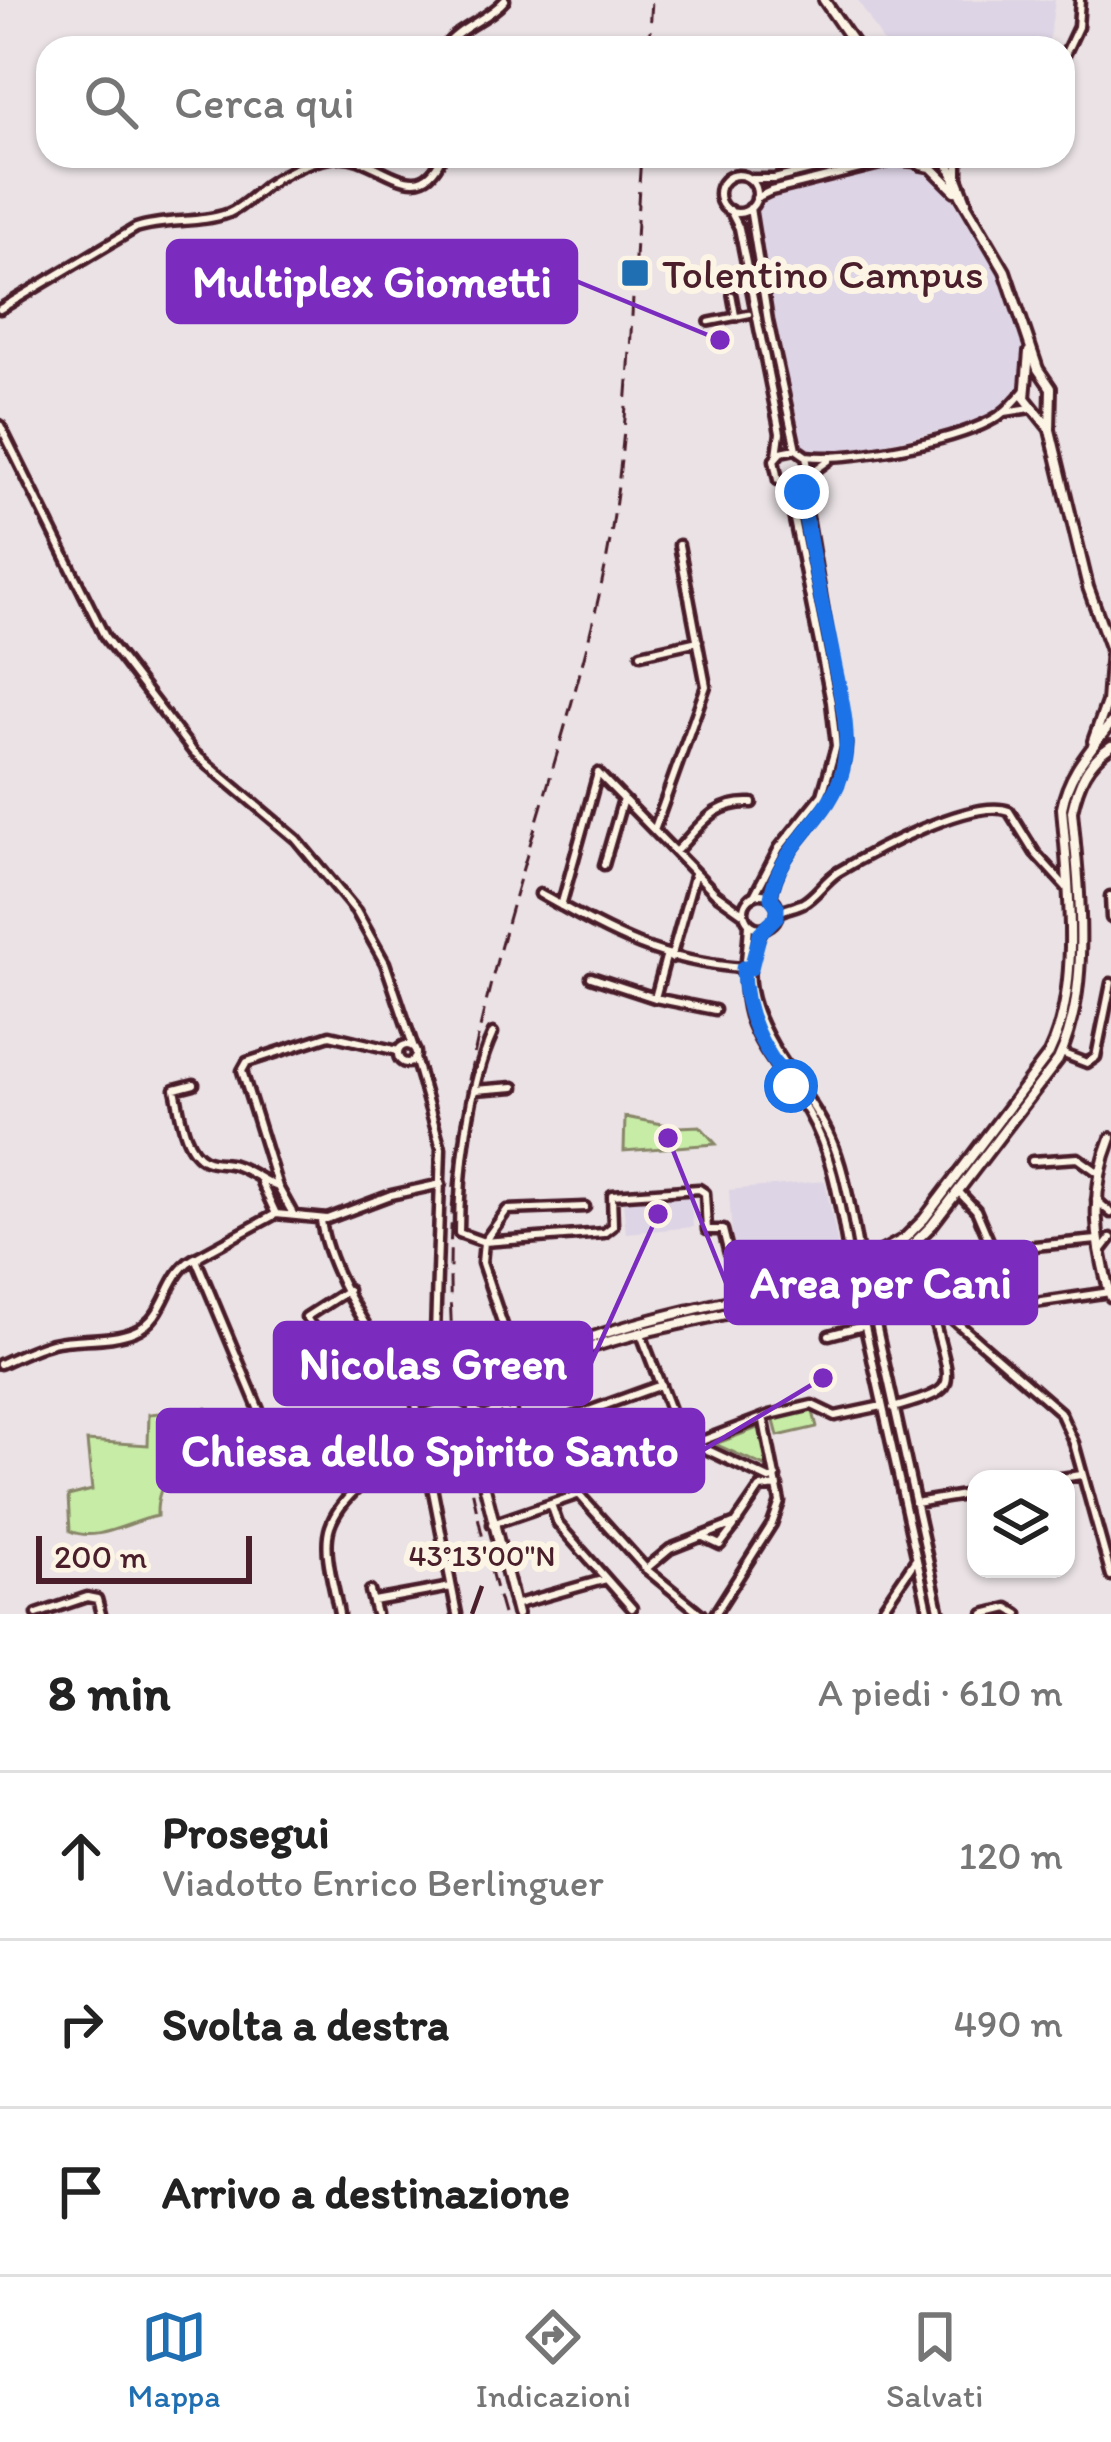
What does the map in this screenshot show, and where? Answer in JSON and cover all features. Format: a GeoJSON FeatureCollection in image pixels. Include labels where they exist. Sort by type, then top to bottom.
{"type":"FeatureCollection","features":[{"type":"Feature","properties":{"kind":"street"},"geometry":{"type":"LineString","coordinates":[[453,36],[493,14],[505,0]]}},
{"type":"Feature","properties":{"kind":"street"},"geometry":{"type":"LineString","coordinates":[[824,0],[849,36]]}},
{"type":"Feature","properties":{"kind":"street"},"geometry":{"type":"LineString","coordinates":[[1074,36],[1080,0]]}},
{"type":"Feature","properties":{"kind":"street"},"geometry":{"type":"LineString","coordinates":[[0,309],[136,228],[230,212],[299,168]]}},
{"type":"Feature","properties":{"kind":"street"},"geometry":{"type":"LineString","coordinates":[[376,168],[415,182],[433,168]]}},
{"type":"Feature","properties":{"kind":"street"},"geometry":{"type":"LineString","coordinates":[[744,914],[779,848],[822,795],[836,746],[787,485],[774,475],[772,465],[780,433],[739,228],[721,201],[722,185],[735,176],[774,179],[818,168]]}},
{"type":"Feature","properties":{"kind":"street"},"geometry":{"type":"LineString","coordinates":[[730,210],[750,208],[756,198],[771,191],[864,168]]}},
{"type":"Feature","properties":{"kind":"street"},"geometry":{"type":"LineString","coordinates":[[933,168],[961,196]]}},
{"type":"Feature","properties":{"kind":"street"},"geometry":{"type":"LineString","coordinates":[[950,168],[1005,272],[1045,381],[1052,388],[1051,430],[1088,587],[1111,650],[1107,702],[1085,756]]}},
{"type":"Feature","properties":{"kind":"street"},"geometry":{"type":"LineString","coordinates":[[958,168],[973,215]]}},
{"type":"Feature","properties":{"kind":"street"},"geometry":{"type":"LineString","coordinates":[[750,179],[756,198]]}},
{"type":"Feature","properties":{"kind":"street"},"geometry":{"type":"LineString","coordinates":[[750,208],[796,449],[806,456],[831,459],[940,438],[987,423],[1005,412],[1033,381],[1045,381]]}},
{"type":"Feature","properties":{"kind":"street"},"geometry":{"type":"LineString","coordinates":[[732,295],[737,311]]}},
{"type":"Feature","properties":{"kind":"street"},"geometry":{"type":"LineString","coordinates":[[709,322],[737,311],[749,314]]}},
{"type":"Feature","properties":{"kind":"street"},"geometry":{"type":"LineString","coordinates":[[1028,338],[1027,402],[1051,430]]}},
{"type":"Feature","properties":{"kind":"street"},"geometry":{"type":"LineString","coordinates":[[1005,412],[1051,401]]}},
{"type":"Feature","properties":{"kind":"street"},"geometry":{"type":"LineString","coordinates":[[0,425],[105,637],[194,753],[296,839],[358,914],[385,963],[414,1048],[411,1061],[439,1136],[434,1366],[424,1388]]}},
{"type":"Feature","properties":{"kind":"street"},"geometry":{"type":"LineString","coordinates":[[777,455],[796,449]]}},
{"type":"Feature","properties":{"kind":"street"},"geometry":{"type":"LineString","coordinates":[[806,456],[808,473]]}},
{"type":"Feature","properties":{"kind":"street"},"geometry":{"type":"LineString","coordinates":[[777,913],[772,899],[790,851],[831,801],[845,756],[846,724],[802,482],[831,459]]}},
{"type":"Feature","properties":{"kind":"street"},"geometry":{"type":"LineString","coordinates":[[787,485],[802,482]]}},
{"type":"Feature","properties":{"kind":"street"},"geometry":{"type":"LineString","coordinates":[[655,828],[706,686],[679,545]]}},
{"type":"Feature","properties":{"kind":"street"},"geometry":{"type":"LineString","coordinates":[[640,654],[698,641]]}},
{"type":"Feature","properties":{"kind":"street"},"geometry":{"type":"LineString","coordinates":[[1069,840],[1061,808],[1066,786],[1111,723]]}},
{"type":"Feature","properties":{"kind":"street"},"geometry":{"type":"LineString","coordinates":[[606,1580],[515,1610],[492,1524],[475,1430],[473,1407],[482,1391],[638,1324],[797,1297],[916,1235],[958,1191],[1057,1051],[1076,1004],[1069,840],[1072,811],[1088,768],[1111,746]]}},
{"type":"Feature","properties":{"kind":"street"},"geometry":{"type":"LineString","coordinates":[[561,906],[598,773],[716,894],[744,914],[747,968],[759,1017],[833,1144],[857,1268],[940,1614]]}},
{"type":"Feature","properties":{"kind":"street"},"geometry":{"type":"LineString","coordinates":[[604,865],[623,799]]}},
{"type":"Feature","properties":{"kind":"street"},"geometry":{"type":"LineString","coordinates":[[675,851],[719,806],[752,803]]}},
{"type":"Feature","properties":{"kind":"street"},"geometry":{"type":"LineString","coordinates":[[899,827],[917,829],[1002,808],[1020,824],[1035,853],[1071,887]]}},
{"type":"Feature","properties":{"kind":"street"},"geometry":{"type":"LineString","coordinates":[[747,968],[757,939],[777,913],[805,902],[832,876],[917,829]]}},
{"type":"Feature","properties":{"kind":"street"},"geometry":{"type":"LineString","coordinates":[[655,998],[695,873]]}},
{"type":"Feature","properties":{"kind":"street"},"geometry":{"type":"LineString","coordinates":[[540,894],[629,942],[668,957],[747,968]]}},
{"type":"Feature","properties":{"kind":"street"},"geometry":{"type":"LineString","coordinates":[[1110,896],[1111,918]]}},
{"type":"Feature","properties":{"kind":"street"},"geometry":{"type":"LineString","coordinates":[[731,901],[752,897],[791,905]]}},
{"type":"Feature","properties":{"kind":"street"},"geometry":{"type":"LineString","coordinates":[[748,923],[764,927]]}},
{"type":"Feature","properties":{"kind":"street"},"geometry":{"type":"LineString","coordinates":[[591,977],[655,998],[715,1010]]}},
{"type":"Feature","properties":{"kind":"street"},"geometry":{"type":"LineString","coordinates":[[1057,1051],[1087,1063],[1096,1057],[1111,983]]}},
{"type":"Feature","properties":{"kind":"street"},"geometry":{"type":"LineString","coordinates":[[405,1031],[399,1059],[411,1061]]}},
{"type":"Feature","properties":{"kind":"street"},"geometry":{"type":"LineString","coordinates":[[493,1033],[475,1090],[459,1233],[484,1242],[604,1233],[614,1226],[612,1195],[703,1190],[707,1231],[723,1230],[740,1298]]}},
{"type":"Feature","properties":{"kind":"street"},"geometry":{"type":"LineString","coordinates":[[294,1215],[278,1187],[242,1071],[248,1062],[330,1035],[414,1048]]}},
{"type":"Feature","properties":{"kind":"street"},"geometry":{"type":"LineString","coordinates":[[916,1235],[1057,1051]]}},
{"type":"Feature","properties":{"kind":"street"},"geometry":{"type":"LineString","coordinates":[[194,1084],[175,1089],[187,1136],[197,1154],[204,1160],[236,1166],[278,1187]]}},
{"type":"Feature","properties":{"kind":"street"},"geometry":{"type":"LineString","coordinates":[[475,1090],[514,1087]]}},
{"type":"Feature","properties":{"kind":"street"},"geometry":{"type":"LineString","coordinates":[[1001,1308],[1110,1295],[1099,1254],[1095,1198],[1111,1138]]}},
{"type":"Feature","properties":{"kind":"street"},"geometry":{"type":"LineString","coordinates":[[1032,1161],[1078,1157],[1099,1173]]}},
{"type":"Feature","properties":{"kind":"street"},"geometry":{"type":"LineString","coordinates":[[261,1182],[276,1214]]}},
{"type":"Feature","properties":{"kind":"street"},"geometry":{"type":"LineString","coordinates":[[0,1364],[53,1343],[134,1332],[158,1312],[168,1286],[186,1261],[276,1214],[321,1220],[391,1195],[441,1184]]}},
{"type":"Feature","properties":{"kind":"street"},"geometry":{"type":"LineString","coordinates":[[267,1192],[278,1187]]}},
{"type":"Feature","properties":{"kind":"street"},"geometry":{"type":"LineString","coordinates":[[958,1191],[976,1210],[988,1246],[999,1252]]}},
{"type":"Feature","properties":{"kind":"street"},"geometry":{"type":"LineString","coordinates":[[1095,1198],[1111,1216],[1095,1224]]}},
{"type":"Feature","properties":{"kind":"street"},"geometry":{"type":"LineString","coordinates":[[512,1417],[511,1397],[518,1373],[482,1263],[484,1242],[507,1210],[584,1207]]}},
{"type":"Feature","properties":{"kind":"street"},"geometry":{"type":"LineString","coordinates":[[321,1220],[372,1335],[406,1377],[414,1398],[457,1614]]}},
{"type":"Feature","properties":{"kind":"street"},"geometry":{"type":"LineString","coordinates":[[1095,1224],[1111,1235],[1099,1254]]}},
{"type":"Feature","properties":{"kind":"street"},"geometry":{"type":"LineString","coordinates":[[916,1235],[932,1297],[1054,1405],[1068,1426],[1111,1576]]}},
{"type":"Feature","properties":{"kind":"street"},"geometry":{"type":"LineString","coordinates":[[935,1262],[1097,1240]]}},
{"type":"Feature","properties":{"kind":"street"},"geometry":{"type":"LineString","coordinates":[[199,1256],[197,1262],[259,1410]]}},
{"type":"Feature","properties":{"kind":"street"},"geometry":{"type":"LineString","coordinates":[[475,1430],[518,1373],[740,1298],[857,1268]]}},
{"type":"Feature","properties":{"kind":"street"},"geometry":{"type":"LineString","coordinates":[[857,1268],[863,1326],[929,1614]]}},
{"type":"Feature","properties":{"kind":"street"},"geometry":{"type":"LineString","coordinates":[[347,1385],[306,1317],[349,1290]]}},
{"type":"Feature","properties":{"kind":"street"},"geometry":{"type":"LineString","coordinates":[[829,1335],[863,1326]]}},
{"type":"Feature","properties":{"kind":"street"},"geometry":{"type":"LineString","coordinates":[[893,1408],[937,1395],[946,1387],[949,1377],[936,1328]]}},
{"type":"Feature","properties":{"kind":"street"},"geometry":{"type":"LineString","coordinates":[[641,1334],[685,1449]]}},
{"type":"Feature","properties":{"kind":"street"},"geometry":{"type":"LineString","coordinates":[[434,1366],[446,1387]]}},
{"type":"Feature","properties":{"kind":"street"},"geometry":{"type":"LineString","coordinates":[[525,1434],[661,1385]]}},
{"type":"Feature","properties":{"kind":"street"},"geometry":{"type":"LineString","coordinates":[[414,1398],[416,1390],[446,1387],[482,1391],[498,1402],[646,1569],[701,1614]]}},
{"type":"Feature","properties":{"kind":"street"},"geometry":{"type":"LineString","coordinates":[[417,1424],[426,1403],[450,1394],[518,1427]]}},
{"type":"Feature","properties":{"kind":"street"},"geometry":{"type":"LineString","coordinates":[[414,1398],[426,1403]]}},
{"type":"Feature","properties":{"kind":"street"},"geometry":{"type":"LineString","coordinates":[[492,1524],[770,1415],[812,1405],[835,1416],[882,1406]]}},
{"type":"Feature","properties":{"kind":"street"},"geometry":{"type":"LineString","coordinates":[[716,1614],[772,1524],[780,1502],[764,1420]]}},
{"type":"Feature","properties":{"kind":"street"},"geometry":{"type":"LineString","coordinates":[[338,1614],[330,1527],[340,1508],[366,1482],[421,1441]]}},
{"type":"Feature","properties":{"kind":"street"},"geometry":{"type":"LineString","coordinates":[[697,1445],[777,1481]]}},
{"type":"Feature","properties":{"kind":"street"},"geometry":{"type":"LineString","coordinates":[[1075,1475],[1082,1474]]}},
{"type":"Feature","properties":{"kind":"street"},"geometry":{"type":"LineString","coordinates":[[701,1536],[720,1545],[760,1488],[777,1481]]}},
{"type":"Feature","properties":{"kind":"street"},"geometry":{"type":"LineString","coordinates":[[915,1503],[967,1494]]}},
{"type":"Feature","properties":{"kind":"street"},"geometry":{"type":"LineString","coordinates":[[551,1504],[558,1524],[632,1608]]}},
{"type":"Feature","properties":{"kind":"street"},"geometry":{"type":"LineString","coordinates":[[646,1569],[670,1549],[736,1523]]}},
{"type":"Feature","properties":{"kind":"street"},"geometry":{"type":"LineString","coordinates":[[879,1614],[916,1558]]}},
{"type":"Feature","properties":{"kind":"street"},"geometry":{"type":"LineString","coordinates":[[374,1601],[451,1587]]}},
{"type":"Feature","properties":{"kind":"street"},"geometry":{"type":"LineString","coordinates":[[370,1591],[376,1614]]}},
{"type":"Feature","properties":{"kind":"street"},"geometry":{"type":"LineString","coordinates":[[37,1614],[87,1597],[98,1601],[101,1614]]}},
{"type":"Feature","properties":{"kind":"street"},"geometry":{"type":"LineString","coordinates":[[983,1614],[1008,1608],[1018,1614]]}},
{"type":"Feature","properties":{"kind":"shaded area"},"geometry":{"type":"Polygon","coordinates":[[[858,0],[1055,0],[1050,36],[880,36],[858,0]]]}},
{"type":"Feature","properties":{"kind":"shaded area"},"geometry":{"type":"Polygon","coordinates":[[[880,168],[917,168],[939,179],[1008,284],[1024,337],[1022,394],[978,422],[842,453],[811,453],[803,448],[796,434],[755,220],[757,210],[771,196],[880,168]]]}},
{"type":"Feature","properties":{"kind":"shaded area"},"geometry":{"type":"Polygon","coordinates":[[[825,1181],[839,1251],[829,1270],[745,1292],[732,1235],[729,1190],[825,1181]]]}},
{"type":"Feature","properties":{"kind":"shaded area"},"geometry":{"type":"Polygon","coordinates":[[[690,1194],[693,1227],[626,1233],[623,1200],[690,1194]]]}},
{"type":"Feature","properties":{"kind":"green space"},"geometry":{"type":"Polygon","coordinates":[[[625,1117],[678,1127],[700,1126],[716,1144],[624,1151],[625,1117]]]}},
{"type":"Feature","properties":{"kind":"green space"},"geometry":{"type":"Polygon","coordinates":[[[207,1408],[223,1440],[186,1460],[168,1477],[157,1516],[91,1535],[70,1531],[68,1496],[92,1490],[87,1441],[148,1445],[149,1414],[207,1408]]]}},
{"type":"Feature","properties":{"kind":"green space"},"geometry":{"type":"Polygon","coordinates":[[[812,1408],[817,1427],[778,1436],[773,1417],[812,1408]]]}},
{"type":"Feature","properties":{"kind":"green space"},"geometry":{"type":"Polygon","coordinates":[[[760,1427],[769,1468],[715,1444],[760,1427]]]}},
{"type":"Feature","properties":{"kind":"railway"},"geometry":{"type":"LineString","coordinates":[[650,36],[652,0]]}},
{"type":"Feature","properties":{"kind":"railway"},"geometry":{"type":"LineString","coordinates":[[503,1614],[475,1501],[456,1387],[450,1273],[457,1156],[483,1014],[583,661],[610,539],[624,430],[640,168]]}},
{"type":"Feature","properties":{"kind":"place","name":"Tolentino Campus"},"geometry":{"type":"Point","coordinates":[635,273]}},
{"type":"Feature","properties":{"kind":"place","name":"Multiplex Giometti"},"geometry":{"type":"Point","coordinates":[720,340]}},
{"type":"Feature","properties":{"kind":"place","name":"Area per Cani"},"geometry":{"type":"Point","coordinates":[668,1138]}},
{"type":"Feature","properties":{"kind":"place","name":"Nicolas Green"},"geometry":{"type":"Point","coordinates":[658,1214]}},
{"type":"Feature","properties":{"kind":"place","name":"Chiesa dello Spirito Santo"},"geometry":{"type":"Point","coordinates":[823,1378]}},
{"type":"Feature","properties":{"kind":"route"},"geometry":{"type":"LineString","coordinates":[[791,1086],[750,1020],[743,968],[751,968],[760,933],[777,916],[771,898],[778,873],[831,801],[845,756],[844,712],[802,492]]}}]}
